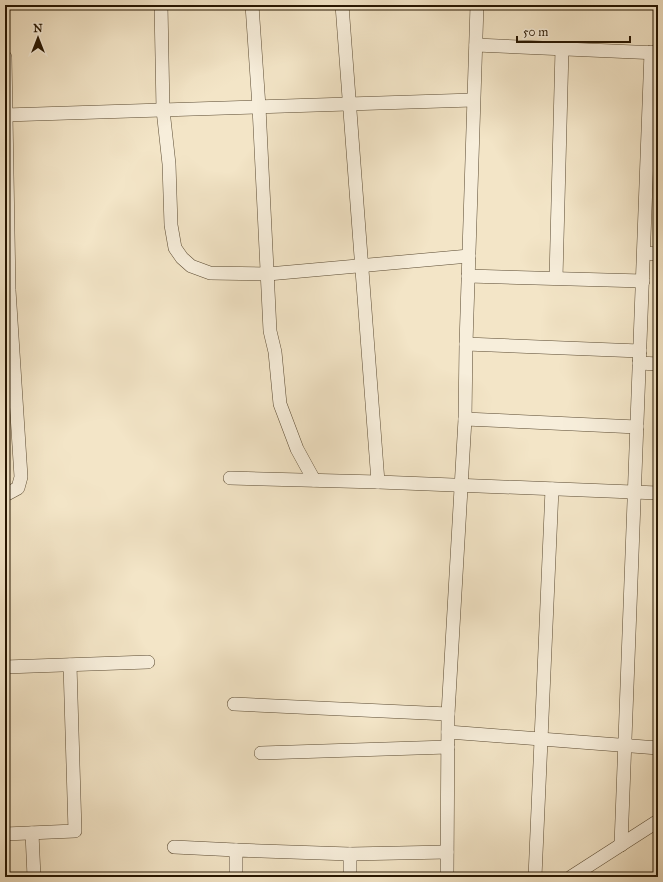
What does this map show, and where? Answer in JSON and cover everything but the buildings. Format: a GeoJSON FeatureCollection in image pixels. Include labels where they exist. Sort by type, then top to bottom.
{"type":"FeatureCollection","features":[{"type":"Feature","properties":{"kind":"street"},"geometry":{"type":"LineString","coordinates":[[161,5],[163,110],[169,164],[171,225],[175,248],[182,258],[191,266],[210,273],[268,274],[469,256]]}},
{"type":"Feature","properties":{"kind":"street"},"geometry":{"type":"LineString","coordinates":[[252,5],[259,107],[270,331],[276,352],[280,404],[297,449],[314,480]]}},
{"type":"Feature","properties":{"kind":"street"},"geometry":{"type":"LineString","coordinates":[[342,5],[378,482]]}},
{"type":"Feature","properties":{"kind":"street"},"geometry":{"type":"LineString","coordinates":[[447,877],[448,714],[465,419],[473,100],[477,5]]}},
{"type":"Feature","properties":{"kind":"street"},"geometry":{"type":"LineString","coordinates":[[476,45],[655,53],[653,143],[642,281],[621,845]]}},
{"type":"Feature","properties":{"kind":"street"},"geometry":{"type":"LineString","coordinates":[[556,278],[562,49]]}},
{"type":"Feature","properties":{"kind":"street"},"geometry":{"type":"LineString","coordinates":[[5,57],[7,290],[22,477],[18,488],[5,495]]}},
{"type":"Feature","properties":{"kind":"street"},"geometry":{"type":"LineString","coordinates":[[6,115],[473,100]]}},
{"type":"Feature","properties":{"kind":"street"},"geometry":{"type":"LineString","coordinates":[[644,253],[658,254]]}},
{"type":"Feature","properties":{"kind":"street"},"geometry":{"type":"LineString","coordinates":[[468,276],[642,281]]}},
{"type":"Feature","properties":{"kind":"street"},"geometry":{"type":"LineString","coordinates":[[466,344],[640,357],[658,364]]}},
{"type":"Feature","properties":{"kind":"street"},"geometry":{"type":"LineString","coordinates":[[465,419],[637,427]]}},
{"type":"Feature","properties":{"kind":"street"},"geometry":{"type":"LineString","coordinates":[[230,478],[658,493]]}},
{"type":"Feature","properties":{"kind":"street"},"geometry":{"type":"LineString","coordinates":[[534,877],[552,489]]}},
{"type":"Feature","properties":{"kind":"street"},"geometry":{"type":"LineString","coordinates":[[5,667],[148,662]]}},
{"type":"Feature","properties":{"kind":"street"},"geometry":{"type":"LineString","coordinates":[[5,834],[75,831],[70,665]]}},
{"type":"Feature","properties":{"kind":"street"},"geometry":{"type":"LineString","coordinates":[[234,704],[448,714]]}},
{"type":"Feature","properties":{"kind":"street"},"geometry":{"type":"LineString","coordinates":[[448,732],[658,748]]}},
{"type":"Feature","properties":{"kind":"street"},"geometry":{"type":"LineString","coordinates":[[261,753],[448,747]]}},
{"type":"Feature","properties":{"kind":"street"},"geometry":{"type":"LineString","coordinates":[[571,877],[658,821]]}},
{"type":"Feature","properties":{"kind":"street"},"geometry":{"type":"LineString","coordinates":[[32,833],[34,877]]}},
{"type":"Feature","properties":{"kind":"street"},"geometry":{"type":"LineString","coordinates":[[174,847],[350,854],[447,852]]}},
{"type":"Feature","properties":{"kind":"street"},"geometry":{"type":"LineString","coordinates":[[236,850],[236,877]]}},
{"type":"Feature","properties":{"kind":"street"},"geometry":{"type":"LineString","coordinates":[[350,854],[350,877]]}}]}
